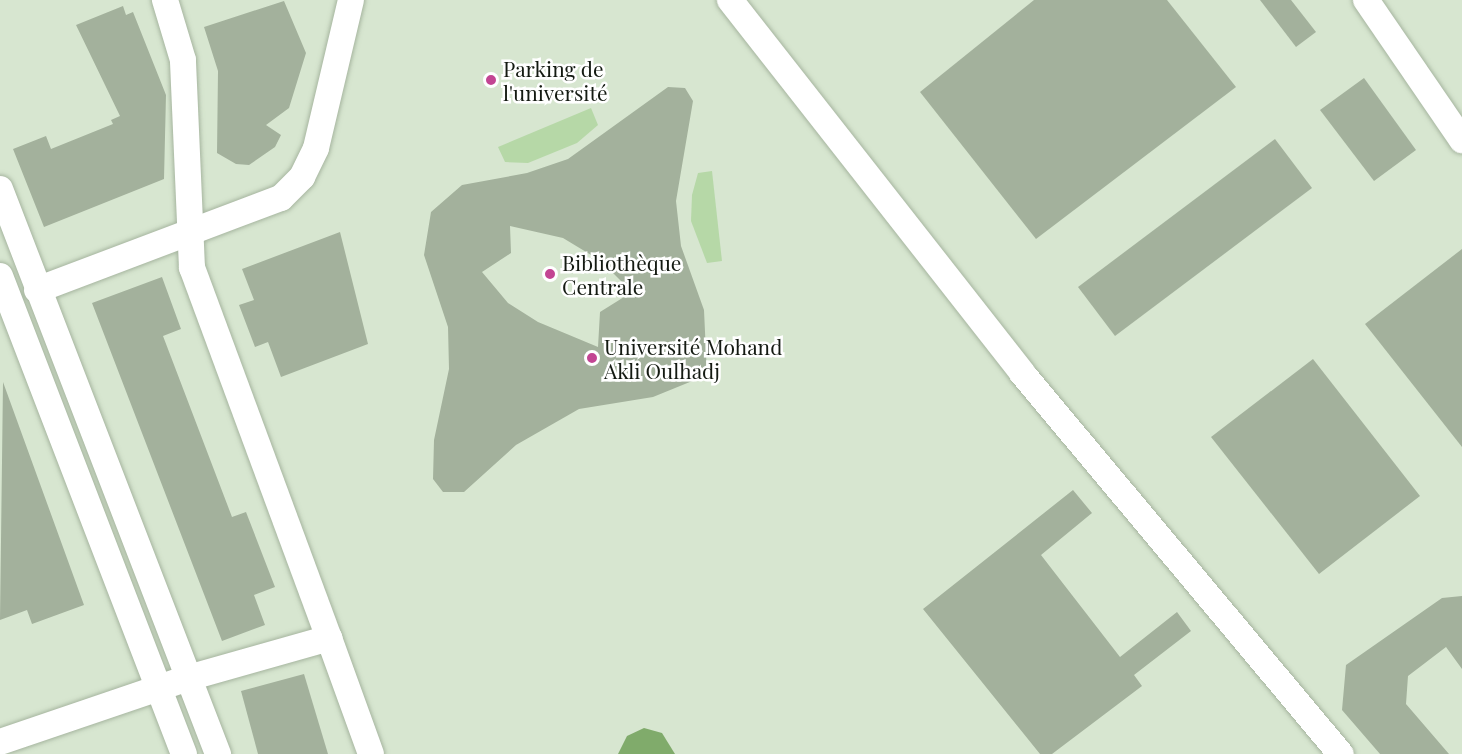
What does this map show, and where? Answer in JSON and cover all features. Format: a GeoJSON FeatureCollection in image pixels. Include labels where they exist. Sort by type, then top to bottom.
{"type":"FeatureCollection","features":[{"type":"Feature","properties":{"kind":"street"},"geometry":{"type":"LineString","coordinates":[[165,0],[183,60],[186,233],[195,275],[370,754]]}},
{"type":"Feature","properties":{"kind":"street"},"geometry":{"type":"LineString","coordinates":[[37,290],[281,198],[302,177],[316,148],[351,0]]}},
{"type":"Feature","properties":{"kind":"street"},"geometry":{"type":"LineString","coordinates":[[730,0],[1022,373],[1341,754]]}},
{"type":"Feature","properties":{"kind":"street"},"geometry":{"type":"LineString","coordinates":[[1366,0],[1462,140]]}},
{"type":"Feature","properties":{"kind":"street"},"geometry":{"type":"LineString","coordinates":[[0,189],[37,290],[218,754]]}},
{"type":"Feature","properties":{"kind":"street"},"geometry":{"type":"LineString","coordinates":[[3,293],[184,754]]}},
{"type":"Feature","properties":{"kind":"street"},"geometry":{"type":"LineString","coordinates":[[0,742],[188,678],[328,639]]}},
{"type":"Feature","properties":{"kind":"shaded area"},"geometry":{"type":"Polygon","coordinates":[[[591,108],[598,125],[577,143],[528,163],[505,162],[498,147],[591,108]]]}},
{"type":"Feature","properties":{"kind":"shaded area"},"geometry":{"type":"Polygon","coordinates":[[[712,171],[722,261],[707,263],[691,221],[692,195],[698,173],[712,171]]]}},
{"type":"Feature","properties":{"kind":"shaded area"},"geometry":{"type":"Polygon","coordinates":[[[644,728],[662,733],[675,754],[618,754],[627,736],[644,728]]]}},
{"type":"Feature","properties":{"kind":"building"},"geometry":{"type":"Polygon","coordinates":[[[1034,0],[1167,0],[1236,87],[1036,239],[920,92],[1034,0]]]}},
{"type":"Feature","properties":{"kind":"building"},"geometry":{"type":"Polygon","coordinates":[[[1260,0],[1291,0],[1316,32],[1296,47],[1260,0]]]}},
{"type":"Feature","properties":{"kind":"building"},"geometry":{"type":"Polygon","coordinates":[[[284,1],[306,53],[289,108],[266,125],[281,135],[275,147],[249,165],[236,164],[217,153],[218,71],[204,27],[284,1]]]}},
{"type":"Feature","properties":{"kind":"building"},"geometry":{"type":"Polygon","coordinates":[[[123,6],[126,15],[133,12],[166,95],[164,179],[44,227],[13,149],[46,136],[51,149],[113,124],[111,120],[120,116],[76,25],[123,6]]]}},
{"type":"Feature","properties":{"kind":"building"},"geometry":{"type":"Polygon","coordinates":[[[1364,78],[1416,150],[1374,181],[1320,110],[1364,78]]]}},
{"type":"Feature","properties":{"kind":"building"},"geometry":{"type":"Polygon","coordinates":[[[668,87],[685,88],[693,101],[676,201],[681,246],[704,310],[707,375],[653,397],[579,409],[516,445],[464,492],[443,492],[433,479],[434,440],[449,369],[448,327],[424,255],[431,212],[462,185],[527,173],[568,159],[668,87]],[[510,226],[511,253],[482,272],[508,303],[538,322],[598,347],[600,312],[632,292],[601,261],[563,238],[510,226]]]}},
{"type":"Feature","properties":{"kind":"building"},"geometry":{"type":"Polygon","coordinates":[[[1275,139],[1312,188],[1115,336],[1078,287],[1275,139]]]}},
{"type":"Feature","properties":{"kind":"building"},"geometry":{"type":"Polygon","coordinates":[[[340,232],[368,344],[281,377],[268,342],[255,347],[239,305],[254,300],[242,269],[340,232]]]}},
{"type":"Feature","properties":{"kind":"building"},"geometry":{"type":"Polygon","coordinates":[[[1462,249],[1462,447],[1365,324],[1462,249]]]}},
{"type":"Feature","properties":{"kind":"building"},"geometry":{"type":"Polygon","coordinates":[[[162,277],[181,329],[163,336],[232,517],[246,512],[275,587],[254,595],[265,625],[222,641],[92,303],[162,277]]]}},
{"type":"Feature","properties":{"kind":"building"},"geometry":{"type":"Polygon","coordinates":[[[1313,359],[1420,496],[1319,574],[1211,437],[1313,359]]]}},
{"type":"Feature","properties":{"kind":"building"},"geometry":{"type":"Polygon","coordinates":[[[3,382],[84,605],[32,624],[27,610],[0,620],[3,382]]]}},
{"type":"Feature","properties":{"kind":"building"},"geometry":{"type":"Polygon","coordinates":[[[1073,490],[1092,513],[1041,555],[1120,657],[1177,612],[1191,631],[1134,675],[1142,686],[1052,754],[1040,754],[923,609],[1073,490]]]}},
{"type":"Feature","properties":{"kind":"building"},"geometry":{"type":"Polygon","coordinates":[[[1462,596],[1462,669],[1446,647],[1408,676],[1406,704],[1449,754],[1380,754],[1342,710],[1346,665],[1442,598],[1462,596]]]}},
{"type":"Feature","properties":{"kind":"building"},"geometry":{"type":"Polygon","coordinates":[[[304,674],[328,754],[258,754],[241,691],[304,674]]]}},
{"type":"Feature","properties":{"kind":"place","name":"Parking de l'université"},"geometry":{"type":"Point","coordinates":[491,80]}},
{"type":"Feature","properties":{"kind":"place","name":"Bibliothèque Centrale"},"geometry":{"type":"Point","coordinates":[550,274]}},
{"type":"Feature","properties":{"kind":"place","name":"Université Mohand Akli Oulhadj"},"geometry":{"type":"Point","coordinates":[592,358]}}]}
